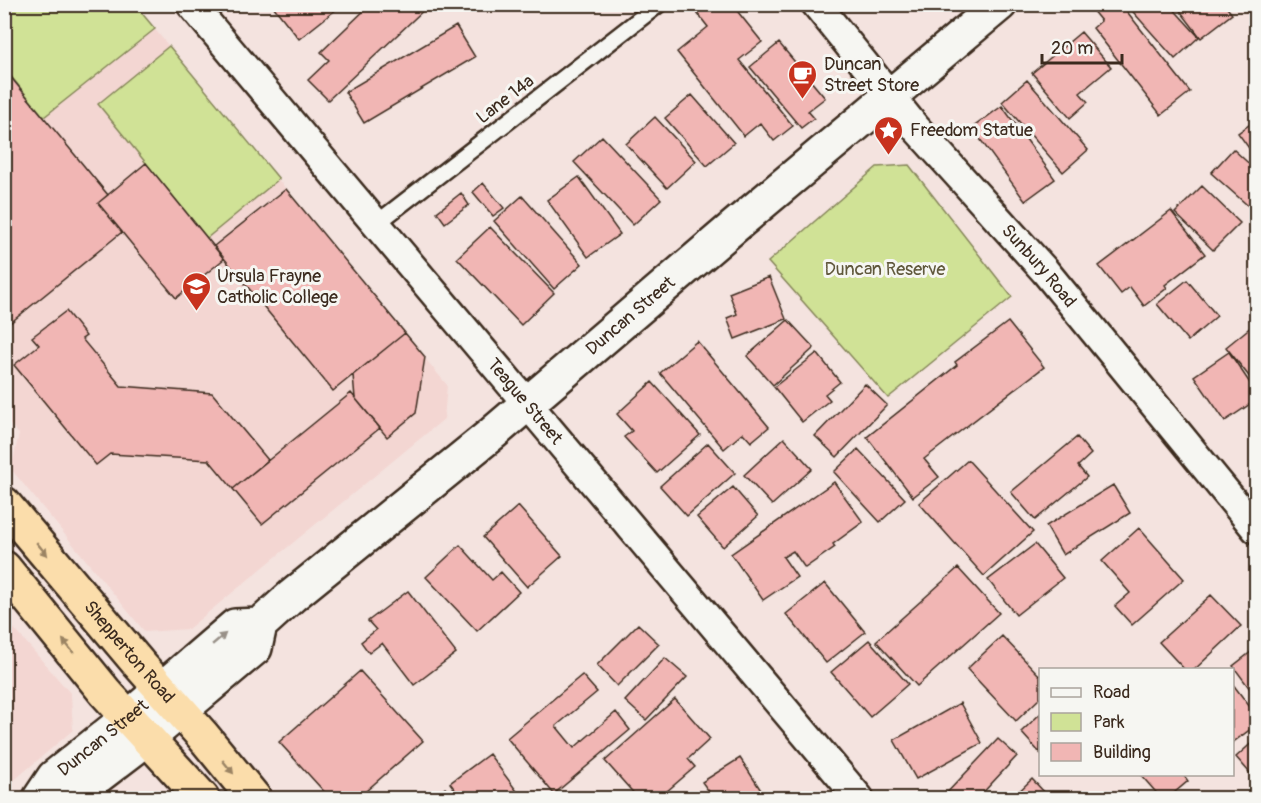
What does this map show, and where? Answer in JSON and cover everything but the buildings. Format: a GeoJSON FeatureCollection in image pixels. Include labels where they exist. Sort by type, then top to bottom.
{"type":"FeatureCollection","features":[{"type":"Feature","properties":{"kind":"highway","name":"Shepperton Road"},"geometry":{"type":"LineString","coordinates":[[4,504],[254,798]]}},
{"type":"Feature","properties":{"kind":"highway"},"geometry":{"type":"LineString","coordinates":[[4,568],[105,692],[202,798]]}},
{"type":"Feature","properties":{"kind":"street","name":"Teague Street"},"geometry":{"type":"LineString","coordinates":[[191,4],[859,798]]}},
{"type":"Feature","properties":{"kind":"street","name":"Sunbury Road"},"geometry":{"type":"LineString","coordinates":[[816,4],[889,96],[1045,271],[1257,529]]}},
{"type":"Feature","properties":{"kind":"street","name":"Duncan Street"},"geometry":{"type":"LineString","coordinates":[[67,798],[72,796],[171,699],[235,626],[260,624],[527,403],[1000,4]]}},
{"type":"Feature","properties":{"kind":"street","name":"Duncan Street"},"geometry":{"type":"LineString","coordinates":[[40,798],[54,777],[139,728]]}},
{"type":"Feature","properties":{"kind":"lane","name":"Lane 14a"},"geometry":{"type":"LineString","coordinates":[[376,224],[659,4]]}},
{"type":"Feature","properties":{"kind":"shaded area","name":"Ursula Frayne Catholic College"},"geometry":{"type":"Polygon","coordinates":[[[4,5],[135,5],[447,385],[444,419],[188,629],[145,632],[11,469],[19,434],[4,418],[4,5]]]}},
{"type":"Feature","properties":{"kind":"shaded area"},"geometry":{"type":"Polygon","coordinates":[[[4,617],[71,694],[73,730],[5,788],[4,617]]]}},
{"type":"Feature","properties":{"kind":"green space"},"geometry":{"type":"Polygon","coordinates":[[[4,5],[135,5],[155,29],[44,117],[5,69],[4,5]]]}},
{"type":"Feature","properties":{"kind":"green space"},"geometry":{"type":"Polygon","coordinates":[[[169,46],[279,179],[207,238],[98,104],[169,46]]]}},
{"type":"Feature","properties":{"kind":"green space","name":"Duncan Reserve"},"geometry":{"type":"Polygon","coordinates":[[[909,165],[1012,297],[888,398],[768,262],[877,167],[909,165]]]}},
{"type":"Feature","properties":{"kind":"place","name":"Duncan Street Store"},"geometry":{"type":"Point","coordinates":[803,100]}},
{"type":"Feature","properties":{"kind":"place","name":"Freedom Statue"},"geometry":{"type":"Point","coordinates":[889,156]}},
{"type":"Feature","properties":{"kind":"place","name":"Ursula Frayne Catholic College"},"geometry":{"type":"Point","coordinates":[196,312]}}]}
